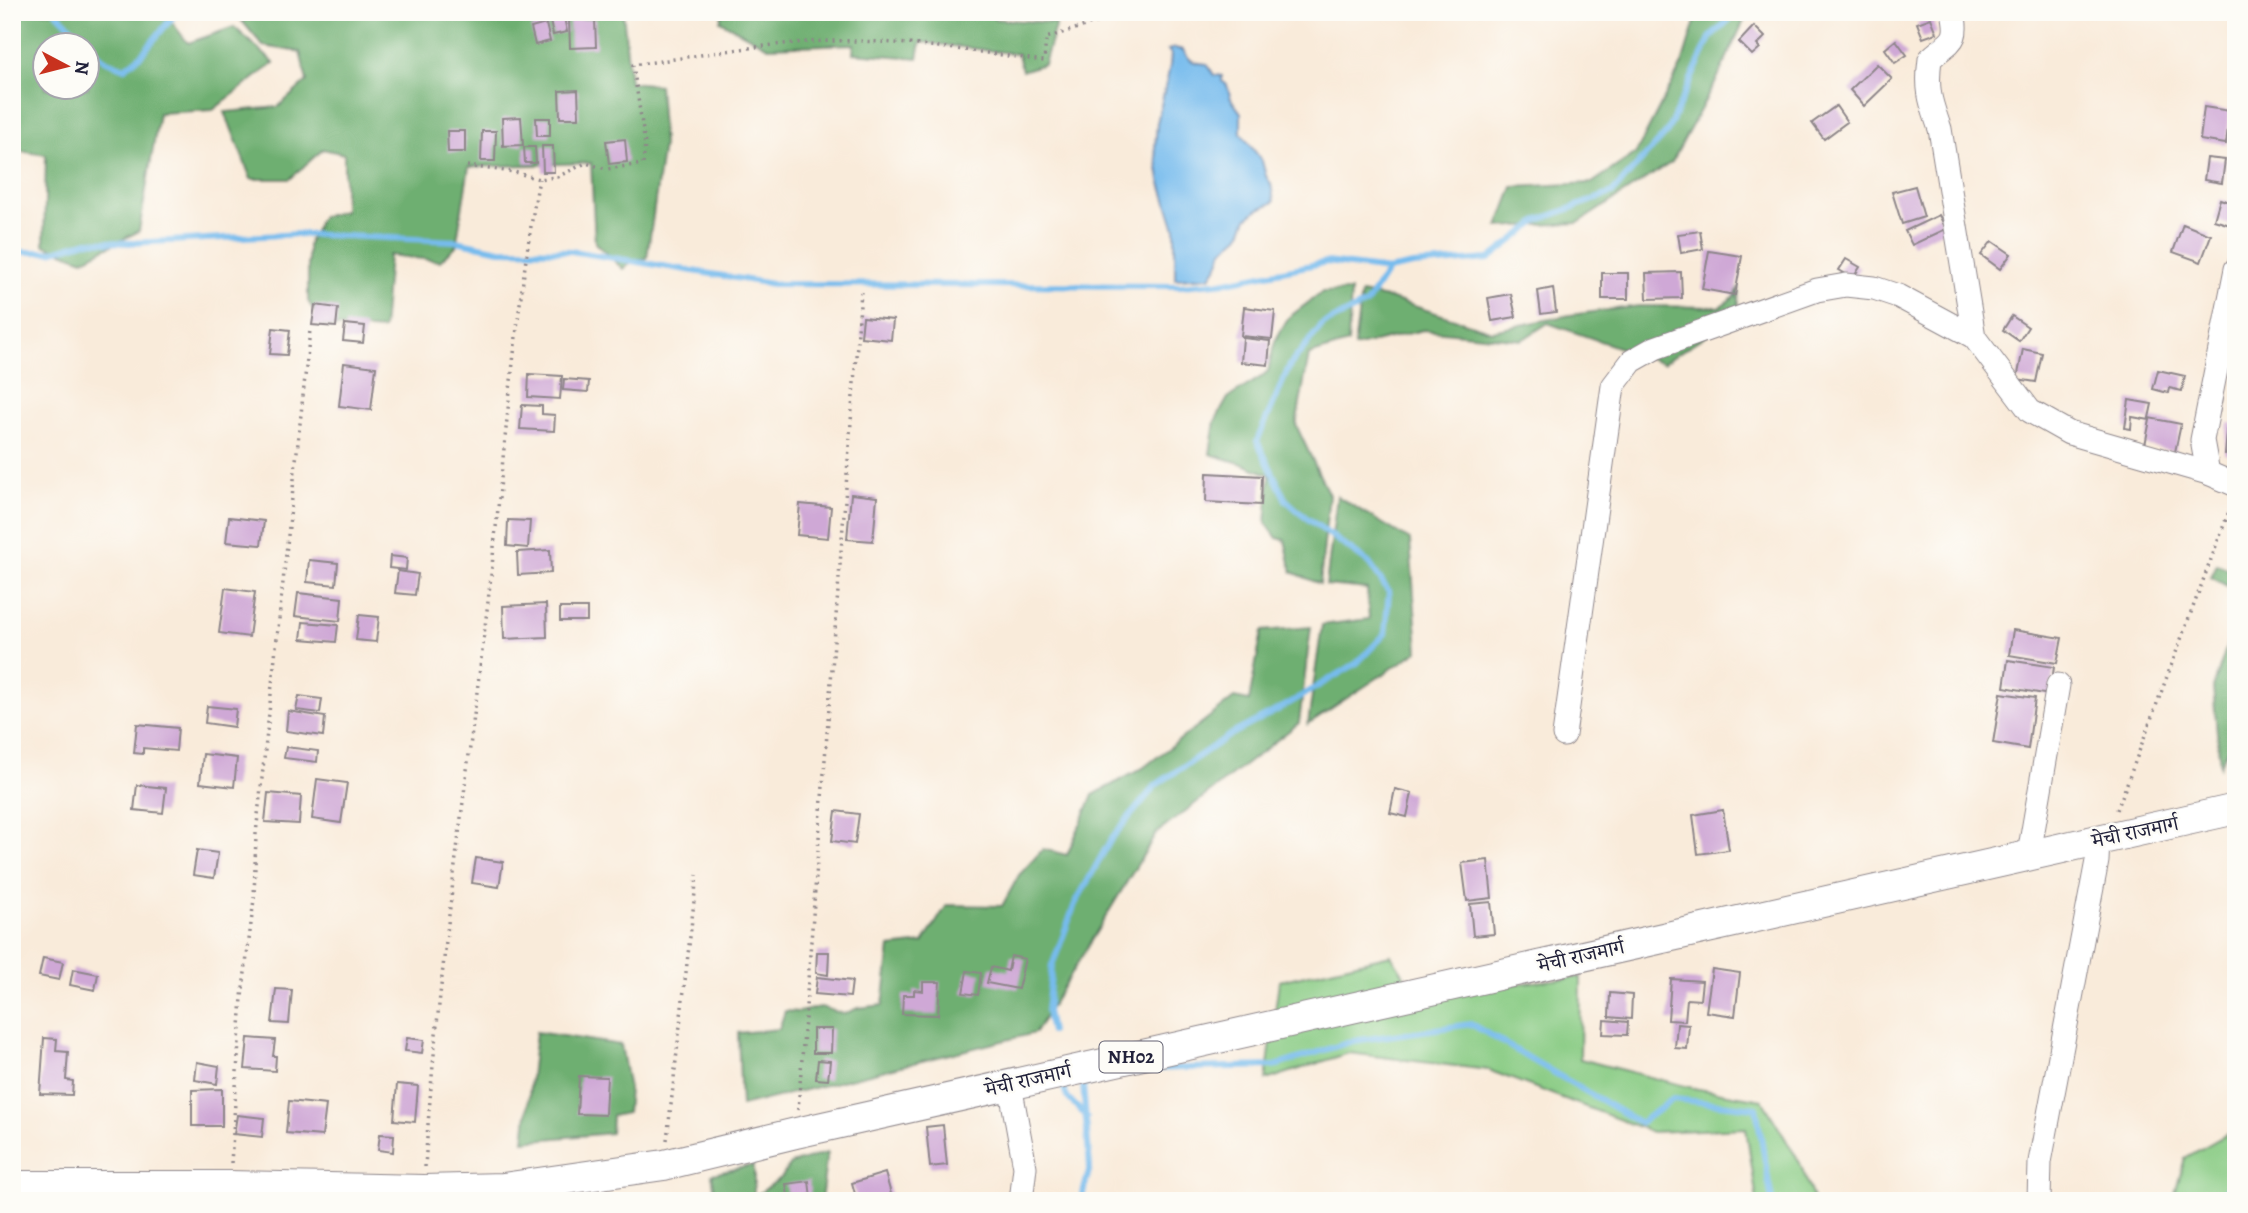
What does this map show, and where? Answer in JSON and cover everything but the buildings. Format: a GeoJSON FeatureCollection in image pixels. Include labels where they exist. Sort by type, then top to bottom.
{"type":"FeatureCollection","features":[{"type":"Feature","properties":{"kind":"main road","name":"मेची राजमार्ग"},"geometry":{"type":"LineString","coordinates":[[12,1186],[229,1186],[424,1190],[503,1188],[535,1193],[2236,809]]}},
{"type":"Feature","properties":{"kind":"street"},"geometry":{"type":"LineString","coordinates":[[1953,12],[1955,34],[1951,42],[1930,59],[1928,97],[1940,129],[1974,337]]}},
{"type":"Feature","properties":{"kind":"street"},"geometry":{"type":"LineString","coordinates":[[2208,473],[2202,440],[2236,269]]}},
{"type":"Feature","properties":{"kind":"street"},"geometry":{"type":"LineString","coordinates":[[1564,735],[1613,386],[1632,361],[1656,348],[1817,290],[1846,285],[1874,288],[1898,296],[1974,337],[2030,411],[2069,433],[2208,473],[2236,485]]}},
{"type":"Feature","properties":{"kind":"street"},"geometry":{"type":"LineString","coordinates":[[2029,855],[2058,685]]}},
{"type":"Feature","properties":{"kind":"street"},"geometry":{"type":"LineString","coordinates":[[2039,1201],[2040,1162],[2096,861],[2104,839]]}},
{"type":"Feature","properties":{"kind":"street"},"geometry":{"type":"LineString","coordinates":[[1010,1085],[1025,1167],[1021,1201]]}},
{"type":"Feature","properties":{"kind":"path"},"geometry":{"type":"LineString","coordinates":[[467,166],[514,172],[539,179],[557,177],[586,163],[606,169],[643,164],[645,144],[633,65],[759,46],[855,41],[934,46],[1044,61],[1046,38],[1130,12]]}},
{"type":"Feature","properties":{"kind":"path"},"geometry":{"type":"LineString","coordinates":[[424,1190],[432,1063],[488,607],[527,244],[539,179]]}},
{"type":"Feature","properties":{"kind":"path"},"geometry":{"type":"LineString","coordinates":[[796,1133],[861,292]]}},
{"type":"Feature","properties":{"kind":"path"},"geometry":{"type":"LineString","coordinates":[[229,1186],[242,998],[254,899],[256,834],[310,330]]}},
{"type":"Feature","properties":{"kind":"path"},"geometry":{"type":"LineString","coordinates":[[2104,839],[2236,494]]}},
{"type":"Feature","properties":{"kind":"path"},"geometry":{"type":"LineString","coordinates":[[664,1166],[696,875]]}},
{"type":"Feature","properties":{"kind":"path"},"geometry":{"type":"LineString","coordinates":[[1631,1198],[1641,1201]]}},
{"type":"Feature","properties":{"kind":"green space"},"geometry":{"type":"Polygon","coordinates":[[[12,12],[164,12],[188,43],[234,27],[274,63],[213,110],[159,113],[139,231],[83,260],[44,245],[46,155],[12,150],[12,12]]]}},
{"type":"Feature","properties":{"kind":"green space"},"geometry":{"type":"Polygon","coordinates":[[[243,12],[623,12],[630,82],[659,85],[663,145],[647,258],[632,261],[623,269],[595,243],[591,163],[469,167],[456,246],[440,261],[389,255],[383,330],[323,326],[308,301],[308,244],[321,217],[344,211],[344,154],[323,149],[290,179],[251,179],[225,112],[278,107],[307,81],[300,52],[263,46],[241,20],[243,12]]]}},
{"type":"Feature","properties":{"kind":"green space"},"geometry":{"type":"Polygon","coordinates":[[[723,12],[963,12],[972,16],[974,12],[994,12],[994,19],[1056,23],[1044,64],[1022,71],[1018,54],[921,42],[918,58],[853,53],[854,44],[768,47],[720,21],[723,12]]]}},
{"type":"Feature","properties":{"kind":"green space"},"geometry":{"type":"Polygon","coordinates":[[[1698,12],[1748,12],[1718,77],[1672,162],[1578,223],[1498,227],[1513,187],[1592,183],[1636,153],[1682,64],[1698,12]]]}},
{"type":"Feature","properties":{"kind":"green space"},"geometry":{"type":"Polygon","coordinates":[[[1739,287],[1737,315],[1663,363],[1548,323],[1522,340],[1423,330],[1354,347],[1361,293],[1392,299],[1492,331],[1570,315],[1639,306],[1719,307],[1735,296],[1739,287]]]}},
{"type":"Feature","properties":{"kind":"green space"},"geometry":{"type":"Polygon","coordinates":[[[1351,291],[1348,343],[1309,355],[1296,425],[1329,495],[1320,584],[1292,572],[1285,540],[1277,538],[1266,523],[1270,475],[1210,454],[1215,421],[1228,398],[1268,371],[1275,341],[1288,318],[1322,292],[1351,291]]]}},
{"type":"Feature","properties":{"kind":"green space"},"geometry":{"type":"Polygon","coordinates":[[[1337,496],[1410,540],[1418,651],[1308,724],[1322,625],[1369,619],[1367,589],[1326,585],[1337,496]]]}},
{"type":"Feature","properties":{"kind":"green space"},"geometry":{"type":"Polygon","coordinates":[[[2217,564],[2236,572],[2236,591],[2211,577],[2217,564]]]}},
{"type":"Feature","properties":{"kind":"green space"},"geometry":{"type":"Polygon","coordinates":[[[2236,618],[2236,731],[2220,766],[2213,688],[2236,618]]]}},
{"type":"Feature","properties":{"kind":"green space"},"geometry":{"type":"Polygon","coordinates":[[[1311,627],[1299,723],[1156,834],[1035,1033],[741,1106],[738,1033],[779,1029],[785,1011],[799,1012],[821,1007],[844,1014],[858,1008],[883,1005],[890,947],[923,943],[947,905],[1002,906],[1019,875],[1043,849],[1067,855],[1093,795],[1143,768],[1234,698],[1249,701],[1262,631],[1311,627]]]}},
{"type":"Feature","properties":{"kind":"green space"},"geometry":{"type":"Polygon","coordinates":[[[1391,955],[1416,994],[1581,977],[1580,1059],[1693,1088],[1762,1100],[1800,1163],[1814,1201],[1757,1201],[1746,1128],[1652,1132],[1488,1070],[1349,1053],[1266,1080],[1279,981],[1391,955]]]}},
{"type":"Feature","properties":{"kind":"green space"},"geometry":{"type":"Polygon","coordinates":[[[536,1032],[621,1045],[629,1089],[627,1113],[612,1116],[611,1133],[524,1141],[536,1032]]]}},
{"type":"Feature","properties":{"kind":"green space"},"geometry":{"type":"Polygon","coordinates":[[[2236,1129],[2236,1201],[2173,1201],[2185,1158],[2236,1129]]]}},
{"type":"Feature","properties":{"kind":"green space"},"geometry":{"type":"Polygon","coordinates":[[[827,1153],[821,1201],[716,1201],[712,1174],[754,1165],[754,1197],[782,1177],[790,1164],[827,1153]]]}},
{"type":"Feature","properties":{"kind":"water"},"geometry":{"type":"Polygon","coordinates":[[[1168,50],[1183,50],[1193,61],[1207,64],[1214,75],[1222,76],[1231,99],[1241,113],[1241,133],[1262,161],[1271,184],[1274,202],[1247,218],[1240,235],[1223,250],[1210,277],[1175,279],[1175,229],[1160,180],[1155,148],[1157,123],[1170,66],[1171,54],[1168,50]]]}},
{"type":"Feature","properties":{"kind":"waterway"},"geometry":{"type":"LineString","coordinates":[[56,12],[104,60],[125,68],[141,55],[177,12]]}},
{"type":"Feature","properties":{"kind":"waterway"},"geometry":{"type":"LineString","coordinates":[[1051,1032],[1047,1011],[1052,966],[1075,904],[1111,839],[1156,785],[1230,735],[1357,663],[1385,634],[1389,592],[1369,563],[1286,500],[1257,441],[1290,365],[1323,324],[1366,304],[1388,270],[1413,265],[1489,259],[1539,220],[1612,193],[1667,132],[1710,38],[1737,12]]}},
{"type":"Feature","properties":{"kind":"waterway"},"geometry":{"type":"LineString","coordinates":[[12,252],[51,252],[87,241],[131,243],[300,234],[456,241],[500,250],[571,251],[772,284],[1180,286],[1227,282],[1327,262],[1388,270]]}},
{"type":"Feature","properties":{"kind":"waterway"},"geometry":{"type":"LineString","coordinates":[[1143,1069],[1275,1066],[1353,1041],[1471,1024],[1640,1123],[1673,1099],[1756,1108],[1772,1201]]}},
{"type":"Feature","properties":{"kind":"waterway"},"geometry":{"type":"LineString","coordinates":[[1081,1201],[1090,1167],[1083,1085],[1105,1078]]}},
{"type":"Feature","properties":{"kind":"waterway"},"geometry":{"type":"LineString","coordinates":[[1062,1082],[1067,1097],[1087,1117]]}},
{"type":"Feature","properties":{"kind":"waterway"},"geometry":{"type":"LineString","coordinates":[[2216,1201],[2236,1179]]}}]}
